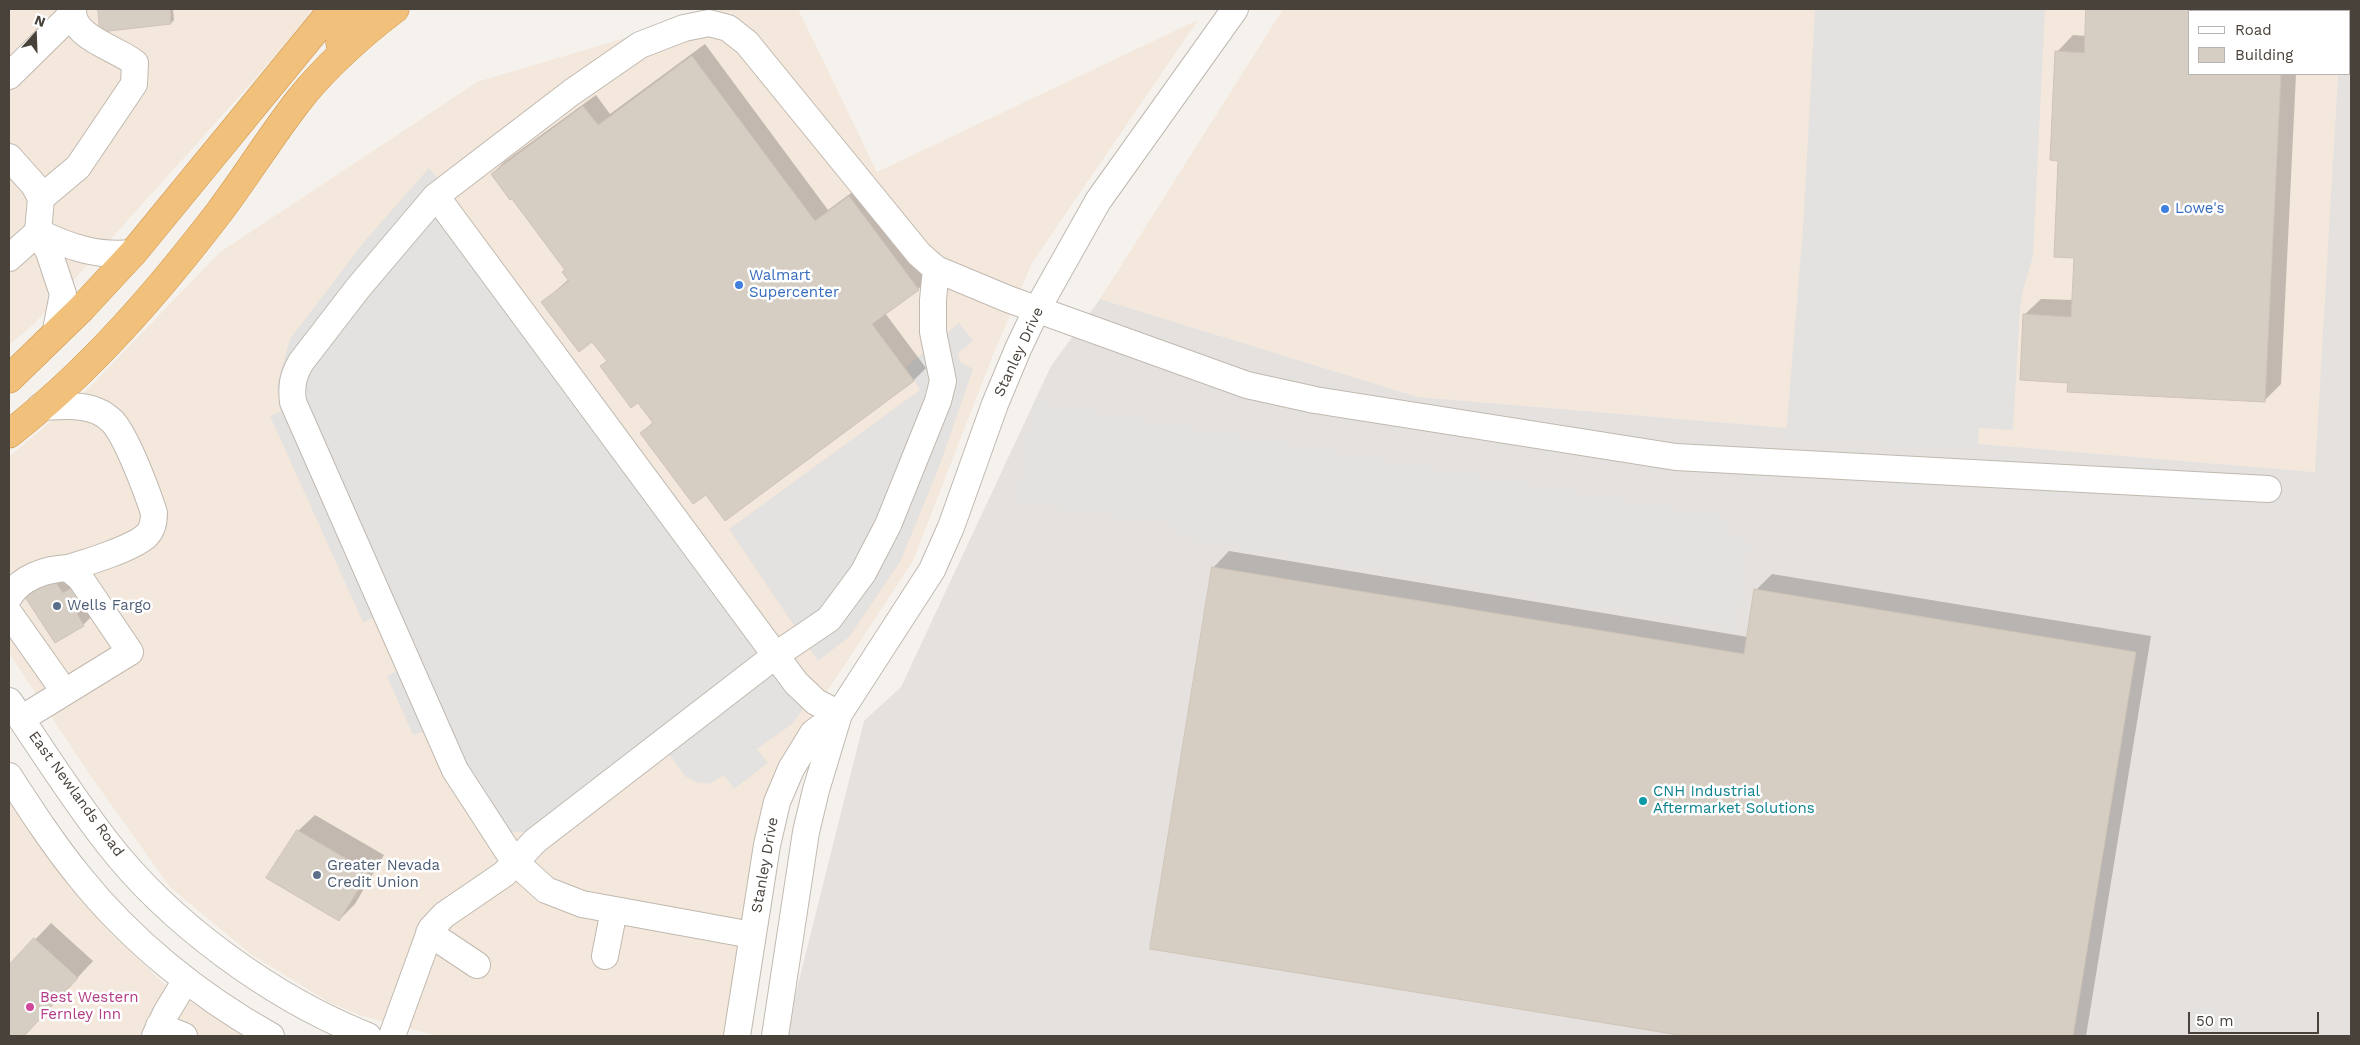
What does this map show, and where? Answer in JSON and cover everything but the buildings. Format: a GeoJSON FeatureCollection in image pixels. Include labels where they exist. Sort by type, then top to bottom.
{"type":"FeatureCollection","features":[{"type":"Feature","properties":{"kind":"highway"},"geometry":{"type":"LineString","coordinates":[[9,434],[82,370],[130,320],[180,261],[253,166],[364,9]]}},
{"type":"Feature","properties":{"kind":"highway"},"geometry":{"type":"LineString","coordinates":[[300,99],[354,44],[395,9]]}},
{"type":"Feature","properties":{"kind":"highway"},"geometry":{"type":"LineString","coordinates":[[9,379],[55,335],[134,253],[328,12]]}},
{"type":"Feature","properties":{"kind":"street","name":"Stanley Drive"},"geometry":{"type":"LineString","coordinates":[[774,1036],[806,832],[816,790],[839,714],[920,591],[935,563],[951,528],[1007,374],[1038,308],[1098,201],[1235,9]]}},
{"type":"Feature","properties":{"kind":"street"},"geometry":{"type":"LineString","coordinates":[[9,76],[72,11],[78,26],[92,37],[126,55],[135,63],[134,84],[78,167],[41,198]]}},
{"type":"Feature","properties":{"kind":"street"},"geometry":{"type":"LineString","coordinates":[[752,935],[582,904],[546,890],[514,861],[455,770],[293,402],[291,387],[294,374],[301,362],[358,288],[436,196],[572,92],[640,46],[684,28],[709,23],[728,28],[747,43],[919,254],[936,269],[1247,385],[1315,400],[1676,457],[2268,489]]}},
{"type":"Feature","properties":{"kind":"street"},"geometry":{"type":"LineString","coordinates":[[9,156],[34,185],[41,198],[38,232],[52,259],[63,294],[55,335]]}},
{"type":"Feature","properties":{"kind":"street"},"geometry":{"type":"LineString","coordinates":[[436,196],[803,690],[816,702],[839,714]]}},
{"type":"Feature","properties":{"kind":"street"},"geometry":{"type":"LineString","coordinates":[[38,232],[74,248],[96,253],[114,255],[134,253]]}},
{"type":"Feature","properties":{"kind":"street"},"geometry":{"type":"LineString","coordinates":[[9,258],[38,232]]}},
{"type":"Feature","properties":{"kind":"street"},"geometry":{"type":"LineString","coordinates":[[392,1036],[429,933],[444,915],[504,874],[514,861],[535,841],[776,655],[829,619],[863,573],[888,524],[938,401],[943,381],[933,332],[933,300],[936,269]]}},
{"type":"Feature","properties":{"kind":"street"},"geometry":{"type":"LineString","coordinates":[[9,597],[12,591],[41,571],[84,564],[136,542],[148,534],[154,524],[154,513],[121,434],[112,421],[88,408],[75,406],[40,407]]}},
{"type":"Feature","properties":{"kind":"street"},"geometry":{"type":"LineString","coordinates":[[15,710],[64,691],[130,652],[80,578],[68,568]]}},
{"type":"Feature","properties":{"kind":"street"},"geometry":{"type":"LineString","coordinates":[[9,613],[64,691]]}},
{"type":"Feature","properties":{"kind":"street","name":"East Newlands Road"},"geometry":{"type":"LineString","coordinates":[[15,710],[107,842],[164,904],[227,956],[260,980],[321,1015],[368,1036]]}},
{"type":"Feature","properties":{"kind":"street","name":"Stanley Drive"},"geometry":{"type":"LineString","coordinates":[[737,1036],[772,821],[784,784],[813,733],[839,714]]}},
{"type":"Feature","properties":{"kind":"street"},"geometry":{"type":"LineString","coordinates":[[9,776],[49,836],[80,877],[132,932],[186,980],[220,1005],[271,1036]]}},
{"type":"Feature","properties":{"kind":"street"},"geometry":{"type":"LineString","coordinates":[[605,956],[614,910]]}},
{"type":"Feature","properties":{"kind":"street"},"geometry":{"type":"LineString","coordinates":[[429,933],[477,965]]}},
{"type":"Feature","properties":{"kind":"street"},"geometry":{"type":"LineString","coordinates":[[184,1036],[158,1031],[186,980]]}},
{"type":"Feature","properties":{"kind":"shaded area"},"geometry":{"type":"Polygon","coordinates":[[[9,9],[318,9],[35,323],[9,345],[9,9]]]}},
{"type":"Feature","properties":{"kind":"shaded area"},"geometry":{"type":"Polygon","coordinates":[[[723,9],[798,9],[877,172],[1198,20],[1032,263],[993,355],[913,561],[778,766],[730,1036],[438,1036],[362,1016],[327,1001],[252,955],[170,887],[88,772],[9,653],[9,457],[85,392],[219,253],[477,82],[723,9]]]}},
{"type":"Feature","properties":{"kind":"shaded area"},"geometry":{"type":"Polygon","coordinates":[[[1283,9],[2342,9],[2188,10],[2188,75],[2338,75],[2316,472],[1418,397],[1100,299],[1283,9]]]}},
{"type":"Feature","properties":{"kind":"shaded area"},"geometry":{"type":"Polygon","coordinates":[[[1815,9],[2045,9],[2033,256],[2023,290],[2020,309],[2013,430],[1979,428],[1978,448],[1786,434],[1803,229],[1815,9]]]}},
{"type":"Feature","properties":{"kind":"shaded area"},"geometry":{"type":"Polygon","coordinates":[[[2351,9],[2351,1036],[785,1036],[864,721],[901,687],[1051,366],[1100,299],[1418,397],[2315,472],[2338,75],[2350,75],[2350,10],[2342,10],[2351,9]]]}},
{"type":"Feature","properties":{"kind":"shaded area"},"geometry":{"type":"Polygon","coordinates":[[[429,168],[581,368],[802,667],[819,687],[792,724],[757,749],[768,763],[734,789],[724,775],[709,784],[696,782],[686,777],[670,756],[664,755],[539,853],[524,832],[513,832],[496,843],[425,731],[413,735],[387,676],[398,670],[374,618],[363,622],[270,416],[285,409],[278,395],[277,385],[290,339],[364,242],[429,168]]]}},
{"type":"Feature","properties":{"kind":"shaded area"},"geometry":{"type":"Polygon","coordinates":[[[959,323],[973,341],[958,353],[960,362],[973,369],[939,467],[900,562],[849,637],[818,661],[729,529],[920,390],[906,367],[959,323]]]}},
{"type":"Feature","properties":{"kind":"shaded area"},"geometry":{"type":"Polygon","coordinates":[[[1035,405],[1722,519],[1721,533],[1746,545],[1734,627],[1181,535],[1182,524],[1020,499],[1035,405]]]}},
{"type":"Feature","properties":{"kind":"shaded area"},"geometry":{"type":"Polygon","coordinates":[[[9,794],[107,930],[171,990],[246,1036],[9,1036],[9,794]]]}},
{"type":"Feature","properties":{"kind":"place","name":"Lowe's"},"geometry":{"type":"Point","coordinates":[2165,209]}},
{"type":"Feature","properties":{"kind":"place","name":"Walmart Supercenter"},"geometry":{"type":"Point","coordinates":[739,285]}},
{"type":"Feature","properties":{"kind":"place","name":"Wells Fargo"},"geometry":{"type":"Point","coordinates":[57,606]}},
{"type":"Feature","properties":{"kind":"place","name":"CNH Industrial Aftermarket Solutions"},"geometry":{"type":"Point","coordinates":[1643,801]}},
{"type":"Feature","properties":{"kind":"place","name":"Greater Nevada Credit Union"},"geometry":{"type":"Point","coordinates":[317,875]}},
{"type":"Feature","properties":{"kind":"place","name":"Best Western Fernley Inn"},"geometry":{"type":"Point","coordinates":[30,1007]}}]}
